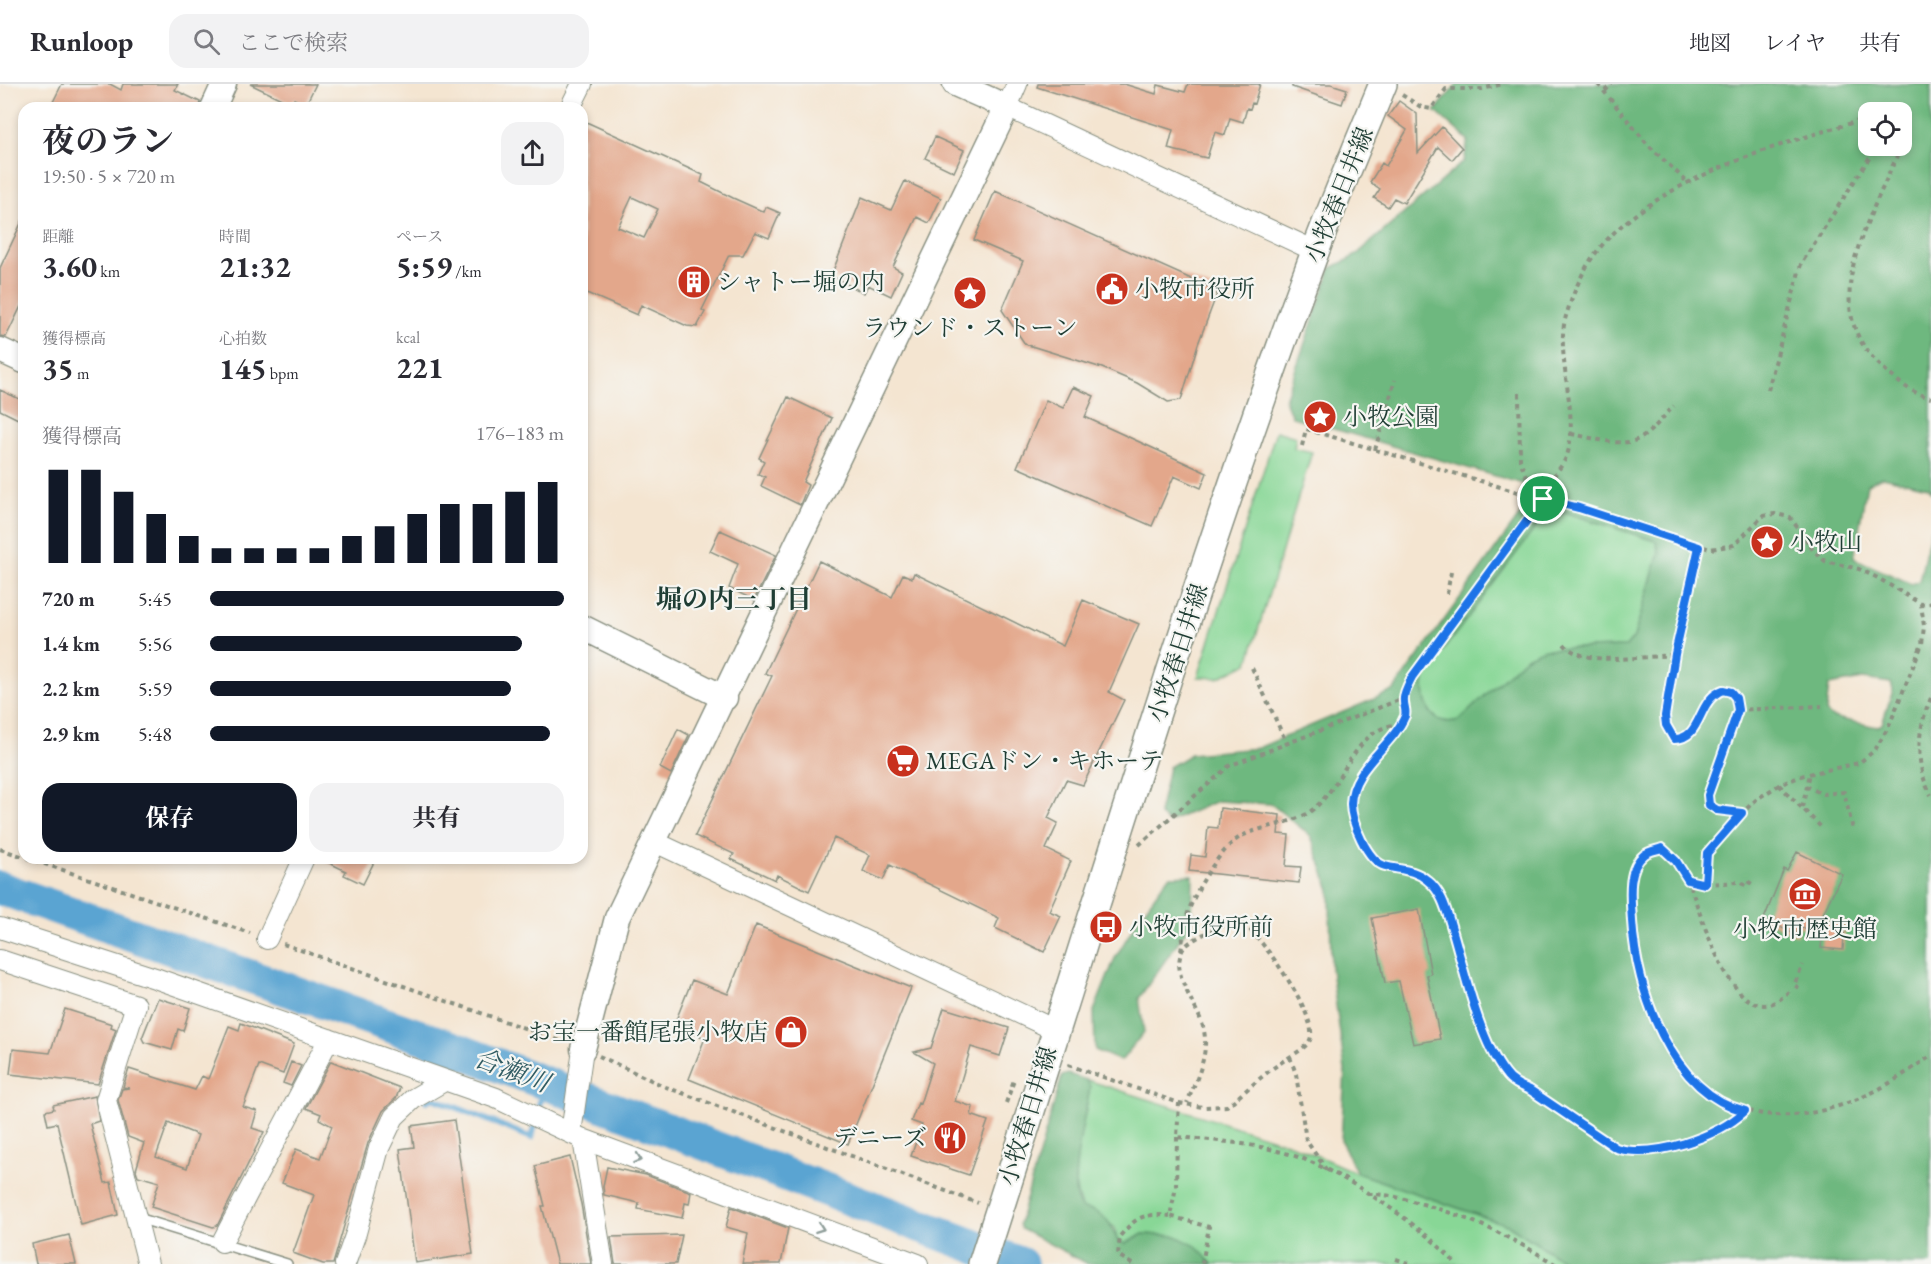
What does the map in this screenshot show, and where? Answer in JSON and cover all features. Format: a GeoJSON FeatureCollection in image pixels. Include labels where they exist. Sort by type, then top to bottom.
{"type":"FeatureCollection","features":[{"type":"Feature","properties":{"kind":"main road","name":"小牧春日井線"},"geometry":{"type":"LineString","coordinates":[[982,1264],[1054,1030],[1214,543],[1315,251],[1391,88]]}},
{"type":"Feature","properties":{"kind":"street"},"geometry":{"type":"LineString","coordinates":[[216,102],[224,84]]}},
{"type":"Feature","properties":{"kind":"street"},"geometry":{"type":"LineString","coordinates":[[573,102],[582,84]]}},
{"type":"Feature","properties":{"kind":"street"},"geometry":{"type":"LineString","coordinates":[[955,84],[1007,106],[1315,251]]}},
{"type":"Feature","properties":{"kind":"street"},"geometry":{"type":"LineString","coordinates":[[603,1264],[575,1133],[583,1049],[617,918],[725,698],[1017,84]]}},
{"type":"Feature","properties":{"kind":"street"},"geometry":{"type":"LineString","coordinates":[[0,350],[18,358]]}},
{"type":"Feature","properties":{"kind":"street"},"geometry":{"type":"LineString","coordinates":[[588,630],[725,698]]}},
{"type":"Feature","properties":{"kind":"street"},"geometry":{"type":"LineString","coordinates":[[655,842],[1054,1030]]}},
{"type":"Feature","properties":{"kind":"street"},"geometry":{"type":"LineString","coordinates":[[267,939],[301,864]]}},
{"type":"Feature","properties":{"kind":"street"},"geometry":{"type":"LineString","coordinates":[[0,928],[496,1098],[575,1133],[918,1264]]}},
{"type":"Feature","properties":{"kind":"street"},"geometry":{"type":"LineString","coordinates":[[0,960],[136,1005],[106,1100],[148,1264]]}},
{"type":"Feature","properties":{"kind":"street"},"geometry":{"type":"LineString","coordinates":[[222,1242],[329,1039]]}},
{"type":"Feature","properties":{"kind":"street"},"geometry":{"type":"LineString","coordinates":[[345,1264],[378,1148],[394,1117],[413,1099],[444,1081]]}},
{"type":"Feature","properties":{"kind":"lane"},"geometry":{"type":"LineString","coordinates":[[135,1217],[222,1242],[287,1264]]}},
{"type":"Feature","properties":{"kind":"path"},"geometry":{"type":"LineString","coordinates":[[1391,88],[1421,107],[1431,109],[1450,84]]}},
{"type":"Feature","properties":{"kind":"path"},"geometry":{"type":"LineString","coordinates":[[1446,89],[1482,89],[1503,84]]}},
{"type":"Feature","properties":{"kind":"path"},"geometry":{"type":"LineString","coordinates":[[1598,84],[1648,145],[1687,182]]}},
{"type":"Feature","properties":{"kind":"path"},"geometry":{"type":"LineString","coordinates":[[1605,91],[1612,84]]}},
{"type":"Feature","properties":{"kind":"path"},"geometry":{"type":"LineString","coordinates":[[1745,1111],[1732,1123],[1712,1133],[1654,1150],[1630,1152],[1616,1148],[1530,1090],[1515,1084],[1504,1072],[1479,1019],[1446,908],[1437,890],[1427,879],[1412,870],[1383,866],[1364,844],[1355,825],[1351,804],[1355,786],[1372,759],[1401,724],[1406,713],[1404,698],[1412,677],[1543,499],[1545,486],[1562,467],[1569,450],[1571,434],[1564,339],[1565,318],[1583,273],[1595,254],[1631,219],[1687,182],[1785,144],[1858,121]]}},
{"type":"Feature","properties":{"kind":"path"},"geometry":{"type":"LineString","coordinates":[[1768,390],[1801,264],[1871,156]]}},
{"type":"Feature","properties":{"kind":"path"},"geometry":{"type":"LineString","coordinates":[[1897,156],[1855,254],[1850,277],[1849,301],[1856,334],[1871,357],[1916,394],[1931,398]]}},
{"type":"Feature","properties":{"kind":"path"},"geometry":{"type":"LineString","coordinates":[[1375,450],[1395,380]]}},
{"type":"Feature","properties":{"kind":"path"},"geometry":{"type":"LineString","coordinates":[[1519,393],[1520,460],[1534,497]]}},
{"type":"Feature","properties":{"kind":"path"},"geometry":{"type":"LineString","coordinates":[[1571,434],[1625,442],[1635,441],[1643,437],[1674,406]]}},
{"type":"Feature","properties":{"kind":"path"},"geometry":{"type":"LineString","coordinates":[[1302,446],[1306,429],[1534,497],[1579,508],[1710,549],[1734,545],[1763,516],[1775,514],[1790,517],[1813,550],[1825,561],[1859,570],[1878,578],[1921,604],[1931,603]]}},
{"type":"Feature","properties":{"kind":"path"},"geometry":{"type":"LineString","coordinates":[[1699,547],[1675,654],[1665,716],[1666,725],[1674,739],[1683,739],[1692,733],[1707,701],[1714,693],[1723,690],[1731,692],[1736,698],[1738,710],[1708,795],[1709,805],[1717,810],[1742,813]]}},
{"type":"Feature","properties":{"kind":"path"},"geometry":{"type":"LineString","coordinates":[[1447,594],[1451,572]]}},
{"type":"Feature","properties":{"kind":"path"},"geometry":{"type":"LineString","coordinates":[[1705,884],[1707,853],[1757,799],[1779,785],[1810,774],[1859,763],[1875,750],[1889,726],[1922,644],[1924,626],[1921,604]]}},
{"type":"Feature","properties":{"kind":"path"},"geometry":{"type":"LineString","coordinates":[[1564,644],[1571,653],[1586,658],[1675,654]]}},
{"type":"Feature","properties":{"kind":"path"},"geometry":{"type":"LineString","coordinates":[[1252,668],[1287,744]]}},
{"type":"Feature","properties":{"kind":"path"},"geometry":{"type":"LineString","coordinates":[[1136,846],[1229,766],[1404,698]]}},
{"type":"Feature","properties":{"kind":"path"},"geometry":{"type":"LineString","coordinates":[[1931,698],[1919,727],[1919,759],[1924,783],[1931,795]]}},
{"type":"Feature","properties":{"kind":"path"},"geometry":{"type":"LineString","coordinates":[[1738,710],[1822,706]]}},
{"type":"Feature","properties":{"kind":"path"},"geometry":{"type":"LineString","coordinates":[[1187,1103],[1203,1060],[1205,1043],[1204,1029],[1181,973],[1181,953],[1186,918],[1196,892],[1231,844],[1242,835],[1311,812],[1370,734],[1385,725],[1401,724]]}},
{"type":"Feature","properties":{"kind":"path"},"geometry":{"type":"LineString","coordinates":[[1802,807],[1810,774]]}},
{"type":"Feature","properties":{"kind":"path"},"geometry":{"type":"LineString","coordinates":[[1779,785],[1821,827]]}},
{"type":"Feature","properties":{"kind":"path"},"geometry":{"type":"LineString","coordinates":[[1806,786],[1822,794],[1844,792],[1853,830]]}},
{"type":"Feature","properties":{"kind":"path"},"geometry":{"type":"LineString","coordinates":[[1789,991],[1777,1002],[1762,1003],[1753,1002],[1737,990],[1718,960],[1701,922],[1688,880],[1676,861],[1662,848],[1645,854],[1635,867],[1630,890],[1634,953],[1642,984],[1670,1048],[1694,1080],[1714,1098],[1745,1111],[1760,1114],[1804,1113],[1841,1105],[1870,1094],[1931,1056]]}},
{"type":"Feature","properties":{"kind":"path"},"geometry":{"type":"LineString","coordinates":[[0,849],[18,855]]}},
{"type":"Feature","properties":{"kind":"path"},"geometry":{"type":"LineString","coordinates":[[47,864],[583,1049],[666,1087],[997,1216]]}},
{"type":"Feature","properties":{"kind":"path"},"geometry":{"type":"LineString","coordinates":[[1688,880],[1705,884],[1738,882],[1748,886],[1751,881]]}},
{"type":"Feature","properties":{"kind":"path"},"geometry":{"type":"LineString","coordinates":[[1046,1057],[1179,1103],[1203,1107],[1227,1106],[1265,1072],[1290,1057],[1310,1041],[1312,1031],[1310,1019],[1296,990],[1246,926],[1234,920],[1187,944],[1181,953]]}},
{"type":"Feature","properties":{"kind":"path"},"geometry":{"type":"LineString","coordinates":[[1799,988],[1794,985],[1803,965]]}},
{"type":"Feature","properties":{"kind":"path"},"geometry":{"type":"LineString","coordinates":[[1290,1057],[1296,1074],[1306,1140],[1328,1172]]}},
{"type":"Feature","properties":{"kind":"path"},"geometry":{"type":"LineString","coordinates":[[1006,1103],[1014,1080]]}},
{"type":"Feature","properties":{"kind":"path"},"geometry":{"type":"LineString","coordinates":[[1170,1216],[1176,1187],[1179,1103]]}},
{"type":"Feature","properties":{"kind":"path"},"geometry":{"type":"LineString","coordinates":[[1177,1137],[1245,1144],[1311,1162],[1367,1194],[1416,1228],[1456,1264]]}},
{"type":"Feature","properties":{"kind":"path"},"geometry":{"type":"LineString","coordinates":[[1367,1194],[1387,1194],[1454,1212],[1501,1232],[1555,1264]]}},
{"type":"Feature","properties":{"kind":"path"},"geometry":{"type":"LineString","coordinates":[[1132,1264],[1118,1256],[1117,1246],[1120,1236],[1127,1227],[1148,1214],[1170,1216],[1209,1227],[1202,1264]]}},
{"type":"Feature","properties":{"kind":"path"},"geometry":{"type":"LineString","coordinates":[[1396,1259],[1412,1264]]}},
{"type":"Feature","properties":{"kind":"green space"},"geometry":{"type":"Polygon","coordinates":[[[1457,84],[1931,84],[1931,492],[1928,487],[1882,477],[1867,484],[1854,557],[1911,584],[1919,581],[1931,528],[1931,1264],[1568,1264],[1510,1226],[1357,1173],[1341,1141],[1345,1070],[1331,969],[1330,890],[1311,836],[1271,804],[1217,801],[1168,822],[1159,814],[1169,767],[1191,754],[1258,748],[1393,691],[1530,501],[1523,484],[1292,417],[1285,400],[1331,268],[1355,256],[1464,161],[1468,140],[1435,111],[1457,84]],[[1568,513],[1545,515],[1426,673],[1424,692],[1426,701],[1433,715],[1440,720],[1448,722],[1459,720],[1526,657],[1545,649],[1626,647],[1634,637],[1659,553],[1656,541],[1568,513]],[[1863,679],[1829,685],[1826,712],[1831,717],[1877,727],[1882,724],[1893,690],[1891,683],[1863,679]]]}},
{"type":"Feature","properties":{"kind":"green space"},"geometry":{"type":"Polygon","coordinates":[[[1276,431],[1296,437],[1294,448],[1312,452],[1248,663],[1218,678],[1198,677],[1276,431]]]}},
{"type":"Feature","properties":{"kind":"green space"},"geometry":{"type":"Polygon","coordinates":[[[1568,513],[1656,541],[1659,553],[1634,637],[1626,647],[1545,649],[1459,720],[1448,722],[1440,720],[1433,715],[1426,701],[1424,682],[1426,673],[1545,514],[1568,513]]]}},
{"type":"Feature","properties":{"kind":"green space"},"geometry":{"type":"Polygon","coordinates":[[[1193,875],[1192,922],[1139,998],[1144,1032],[1121,1061],[1095,1050],[1094,1011],[1115,958],[1140,916],[1169,876],[1193,875]]]}},
{"type":"Feature","properties":{"kind":"green space"},"geometry":{"type":"Polygon","coordinates":[[[1068,1074],[1087,1080],[1090,1087],[1076,1169],[1077,1200],[1082,1208],[1097,1212],[1105,1218],[1114,1230],[1117,1240],[1125,1244],[1143,1234],[1176,1236],[1196,1246],[1212,1264],[1088,1264],[1021,1229],[1019,1224],[1062,1076],[1068,1074]]]}},
{"type":"Feature","properties":{"kind":"green space"},"geometry":{"type":"Polygon","coordinates":[[[1087,1080],[1290,1144],[1357,1173],[1510,1226],[1568,1264],[1212,1264],[1176,1236],[1143,1234],[1125,1244],[1117,1240],[1115,1228],[1093,1211],[1082,1208],[1077,1195],[1076,1165],[1090,1087],[1087,1080]]]}},
{"type":"Feature","properties":{"kind":"building"},"geometry":{"type":"Polygon","coordinates":[[[62,84],[110,84],[121,90],[123,84],[178,84],[175,90],[200,102],[53,102],[62,84]]]}},
{"type":"Feature","properties":{"kind":"building"},"geometry":{"type":"Polygon","coordinates":[[[250,84],[316,84],[307,102],[294,99],[293,102],[288,102],[250,84]]]}},
{"type":"Feature","properties":{"kind":"building"},"geometry":{"type":"Polygon","coordinates":[[[1038,84],[1124,84],[1156,94],[1158,85],[1185,92],[1188,84],[1260,84],[1254,104],[1252,103],[1250,109],[1247,108],[1243,122],[1230,118],[1225,135],[1215,132],[1207,158],[1168,149],[1173,130],[1037,87],[1038,84]]]}},
{"type":"Feature","properties":{"kind":"building"},"geometry":{"type":"Polygon","coordinates":[[[1292,84],[1331,84],[1347,89],[1342,104],[1292,87],[1292,84]]]}},
{"type":"Feature","properties":{"kind":"building"},"geometry":{"type":"Polygon","coordinates":[[[1399,101],[1417,114],[1418,153],[1442,127],[1462,148],[1452,160],[1438,147],[1404,203],[1394,198],[1388,207],[1374,198],[1380,189],[1370,182],[1382,163],[1386,166],[1407,130],[1388,116],[1399,101]]]}},
{"type":"Feature","properties":{"kind":"building"},"geometry":{"type":"Polygon","coordinates":[[[588,123],[703,175],[701,182],[733,198],[764,212],[766,207],[780,213],[769,238],[755,232],[743,255],[729,255],[702,310],[705,312],[697,327],[687,326],[641,305],[637,315],[588,294],[588,123]],[[632,197],[618,227],[644,238],[658,209],[632,197]]]}},
{"type":"Feature","properties":{"kind":"building"},"geometry":{"type":"Polygon","coordinates":[[[935,137],[964,150],[954,172],[925,158],[935,137]]]}},
{"type":"Feature","properties":{"kind":"building"},"geometry":{"type":"Polygon","coordinates":[[[905,181],[941,198],[929,223],[917,217],[893,267],[902,272],[891,296],[868,285],[864,293],[831,276],[862,197],[891,210],[905,181]]]}},
{"type":"Feature","properties":{"kind":"building"},"geometry":{"type":"Polygon","coordinates":[[[995,191],[1218,291],[1198,344],[1181,400],[1168,402],[1137,383],[1102,368],[1025,344],[1002,310],[1023,261],[974,240],[995,191]]]}},
{"type":"Feature","properties":{"kind":"building"},"geometry":{"type":"Polygon","coordinates":[[[18,230],[18,312],[6,337],[0,336],[0,268],[18,230]]]}},
{"type":"Feature","properties":{"kind":"building"},"geometry":{"type":"Polygon","coordinates":[[[1073,387],[1094,396],[1085,417],[1207,473],[1201,488],[1174,476],[1152,526],[1017,467],[1046,400],[1063,408],[1073,387]]]}},
{"type":"Feature","properties":{"kind":"building"},"geometry":{"type":"Polygon","coordinates":[[[0,390],[18,398],[18,419],[0,410],[0,390]]]}},
{"type":"Feature","properties":{"kind":"building"},"geometry":{"type":"Polygon","coordinates":[[[788,397],[832,418],[803,482],[808,485],[800,505],[761,486],[765,477],[758,474],[764,461],[759,458],[788,397]]]}},
{"type":"Feature","properties":{"kind":"building"},"geometry":{"type":"Polygon","coordinates":[[[720,530],[776,555],[754,600],[729,588],[738,564],[710,551],[720,530]]]}},
{"type":"Feature","properties":{"kind":"building","name":"MEGAドン・キホーテ"},"geometry":{"type":"Polygon","coordinates":[[[819,561],[892,597],[903,574],[912,578],[914,573],[1063,646],[1083,600],[1139,624],[1109,692],[1124,700],[1083,785],[1066,780],[1048,818],[1058,823],[1046,849],[1071,861],[1049,911],[1061,916],[1044,952],[995,928],[999,918],[890,865],[883,880],[863,871],[870,855],[834,838],[809,891],[777,875],[775,880],[731,859],[734,854],[695,836],[772,676],[765,673],[819,561]]]}},
{"type":"Feature","properties":{"kind":"building"},"geometry":{"type":"Polygon","coordinates":[[[678,729],[689,735],[671,774],[660,768],[678,729]]]}},
{"type":"Feature","properties":{"kind":"building"},"geometry":{"type":"Polygon","coordinates":[[[1220,808],[1280,815],[1278,834],[1289,835],[1286,866],[1301,867],[1299,883],[1189,871],[1191,855],[1205,857],[1208,827],[1218,828],[1220,808]]]}},
{"type":"Feature","properties":{"kind":"building"},"geometry":{"type":"Polygon","coordinates":[[[1797,852],[1842,874],[1820,920],[1845,922],[1843,950],[1821,948],[1822,937],[1800,926],[1796,935],[1764,919],[1784,869],[1787,871],[1797,852]]]}},
{"type":"Feature","properties":{"kind":"building"},"geometry":{"type":"Polygon","coordinates":[[[331,864],[373,864],[363,884],[344,875],[346,871],[331,864]]]}},
{"type":"Feature","properties":{"kind":"building"},"geometry":{"type":"Polygon","coordinates":[[[1419,909],[1431,974],[1427,975],[1440,1039],[1413,1044],[1399,981],[1385,983],[1372,918],[1419,909]]]}},
{"type":"Feature","properties":{"kind":"building","name":"お宝一番館尾張小牧店"},"geometry":{"type":"Polygon","coordinates":[[[756,925],[911,988],[848,1144],[689,1079],[705,1038],[674,1025],[692,980],[728,994],[756,925]]]}},
{"type":"Feature","properties":{"kind":"building"},"geometry":{"type":"Polygon","coordinates":[[[158,998],[190,1008],[183,1031],[178,1029],[172,1050],[144,1042],[142,1038],[158,998]]]}},
{"type":"Feature","properties":{"kind":"building"},"geometry":{"type":"Polygon","coordinates":[[[944,1008],[1009,1028],[1000,1056],[971,1047],[955,1101],[973,1107],[971,1115],[988,1121],[969,1175],[911,1156],[922,1125],[911,1121],[918,1103],[920,1104],[933,1063],[914,1052],[931,1048],[944,1008]]]}},
{"type":"Feature","properties":{"kind":"building"},"geometry":{"type":"Polygon","coordinates":[[[65,1009],[112,1024],[111,1027],[116,1029],[98,1084],[10,1074],[13,1049],[50,1053],[65,1009]]]}},
{"type":"Feature","properties":{"kind":"building"},"geometry":{"type":"Polygon","coordinates":[[[241,1023],[294,1044],[283,1074],[259,1065],[243,1107],[257,1111],[252,1128],[264,1132],[217,1226],[213,1227],[151,1207],[159,1182],[138,1176],[136,1170],[144,1143],[128,1137],[118,1100],[122,1089],[129,1088],[123,1087],[129,1069],[195,1090],[202,1076],[208,1079],[229,1026],[239,1030],[241,1023]],[[168,1123],[156,1157],[187,1168],[198,1135],[168,1123]]]}},
{"type":"Feature","properties":{"kind":"building"},"geometry":{"type":"Polygon","coordinates":[[[331,1061],[400,1088],[396,1098],[383,1111],[368,1143],[333,1264],[323,1264],[293,1253],[314,1195],[282,1183],[296,1149],[320,1158],[332,1126],[319,1119],[321,1114],[306,1108],[331,1061]]]}},
{"type":"Feature","properties":{"kind":"building"},"geometry":{"type":"Polygon","coordinates":[[[291,1062],[301,1066],[291,1086],[283,1083],[291,1062]]]}},
{"type":"Feature","properties":{"kind":"building"},"geometry":{"type":"Polygon","coordinates":[[[95,1096],[99,1121],[90,1124],[105,1183],[111,1182],[118,1215],[81,1225],[57,1123],[48,1125],[45,1111],[54,1109],[53,1105],[95,1096]]]}},
{"type":"Feature","properties":{"kind":"building"},"geometry":{"type":"Polygon","coordinates":[[[454,1120],[473,1254],[415,1263],[400,1149],[414,1147],[411,1126],[454,1120]]]}},
{"type":"Feature","properties":{"kind":"building"},"geometry":{"type":"Polygon","coordinates":[[[570,1157],[591,1264],[557,1264],[542,1206],[545,1206],[535,1166],[570,1157]]]}},
{"type":"Feature","properties":{"kind":"building"},"geometry":{"type":"Polygon","coordinates":[[[607,1167],[646,1175],[691,1192],[689,1204],[685,1203],[682,1218],[638,1209],[639,1203],[604,1195],[603,1186],[607,1167]]]}},
{"type":"Feature","properties":{"kind":"building"},"geometry":{"type":"Polygon","coordinates":[[[731,1207],[788,1228],[781,1264],[742,1264],[748,1233],[726,1227],[731,1207]]]}},
{"type":"Feature","properties":{"kind":"building"},"geometry":{"type":"Polygon","coordinates":[[[69,1235],[76,1264],[36,1264],[32,1244],[69,1235]]]}},
{"type":"Feature","properties":{"kind":"building"},"geometry":{"type":"Polygon","coordinates":[[[682,1235],[676,1264],[615,1264],[611,1237],[682,1235]]]}},
{"type":"Feature","properties":{"kind":"waterway","name":"合瀬川"},"geometry":{"type":"LineString","coordinates":[[0,888],[450,1047],[1021,1264]]}},
{"type":"Feature","properties":{"kind":"waterway"},"geometry":{"type":"LineString","coordinates":[[427,1101],[433,1098],[532,1138],[544,1082]]}},
{"type":"Feature","properties":{"kind":"waterway"},"geometry":{"type":"LineString","coordinates":[[356,1264],[358,1253]]}},
{"type":"Feature","properties":{"kind":"place","name":"シャトー堀の内"},"geometry":{"type":"Point","coordinates":[694,282]}},
{"type":"Feature","properties":{"kind":"place","name":"小牧市役所"},"geometry":{"type":"Point","coordinates":[1112,289]}},
{"type":"Feature","properties":{"kind":"place","name":"ラウンド・ストーン"},"geometry":{"type":"Point","coordinates":[970,293]}},
{"type":"Feature","properties":{"kind":"place","name":"小牧公園"},"geometry":{"type":"Point","coordinates":[1320,417]}},
{"type":"Feature","properties":{"kind":"place","name":"小牧山"},"geometry":{"type":"Point","coordinates":[1767,542]}},
{"type":"Feature","properties":{"kind":"place","name":"MEGAドン・キホーテ"},"geometry":{"type":"Point","coordinates":[903,761]}},
{"type":"Feature","properties":{"kind":"place","name":"小牧市歴史館"},"geometry":{"type":"Point","coordinates":[1805,894]}},
{"type":"Feature","properties":{"kind":"place","name":"小牧市役所前"},"geometry":{"type":"Point","coordinates":[1106,927]}},
{"type":"Feature","properties":{"kind":"place","name":"お宝一番館尾張小牧店"},"geometry":{"type":"Point","coordinates":[791,1032]}},
{"type":"Feature","properties":{"kind":"place","name":"デニーズ"},"geometry":{"type":"Point","coordinates":[950,1138]}},
{"type":"Feature","properties":{"kind":"district","name":"堀の内三丁目"},"geometry":{"type":"Point","coordinates":[734,599]}},
{"type":"Feature","properties":{"kind":"route"},"geometry":{"type":"LineString","coordinates":[[1543,499],[1579,508],[1699,547],[1675,654],[1665,716],[1670,734],[1674,739],[1683,739],[1692,733],[1707,701],[1714,693],[1723,690],[1731,692],[1736,698],[1738,710],[1708,795],[1709,805],[1717,810],[1742,813],[1728,826],[1707,853],[1705,884],[1688,880],[1676,861],[1662,848],[1645,854],[1635,867],[1630,890],[1634,953],[1654,1018],[1670,1048],[1694,1080],[1714,1098],[1745,1111],[1732,1123],[1712,1133],[1654,1150],[1630,1152],[1616,1148],[1549,1105],[1530,1090],[1515,1084],[1504,1072],[1479,1019],[1446,908],[1437,890],[1427,879],[1412,870],[1383,866],[1374,858],[1355,825],[1351,804],[1355,786],[1372,759],[1398,728],[1406,713],[1404,698],[1412,677],[1543,499]]}}]}
